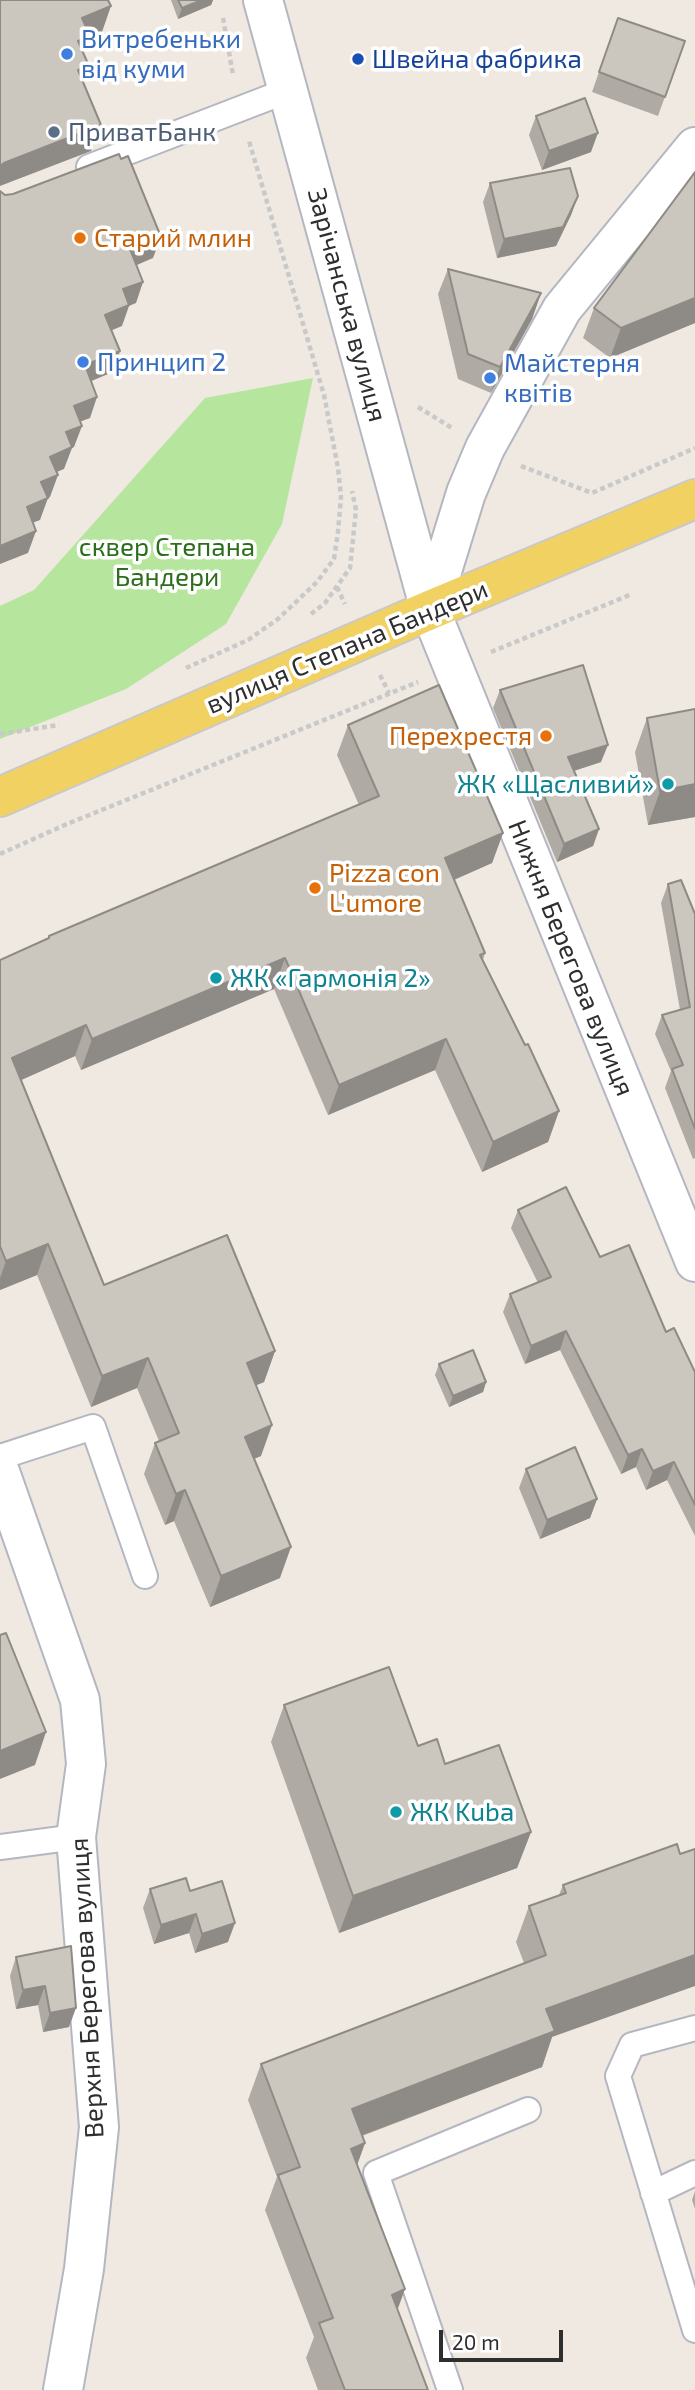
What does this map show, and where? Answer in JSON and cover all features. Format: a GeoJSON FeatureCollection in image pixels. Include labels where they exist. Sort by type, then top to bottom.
{"type":"FeatureCollection","features":[{"type":"Feature","properties":{"kind":"main road","name":"вулиця Степана Бандери"},"geometry":{"type":"LineString","coordinates":[[0,797],[430,610],[695,499]]}},
{"type":"Feature","properties":{"kind":"street","name":"Зарічанська вулиця"},"geometry":{"type":"LineString","coordinates":[[263,0],[430,610]]}},
{"type":"Feature","properties":{"kind":"street"},"geometry":{"type":"LineString","coordinates":[[430,610],[466,493],[485,449],[562,309],[695,147]]}},
{"type":"Feature","properties":{"kind":"street","name":"Нижня Берегова вулиця"},"geometry":{"type":"LineString","coordinates":[[430,610],[695,1262]]}},
{"type":"Feature","properties":{"kind":"street","name":"Верхня Берегова вулиця"},"geometry":{"type":"LineString","coordinates":[[0,1472],[79,1700],[86,1764],[76,1837],[99,2127],[83,2269],[62,2390]]}},
{"type":"Feature","properties":{"kind":"lane"},"geometry":{"type":"LineString","coordinates":[[71,174],[289,90]]}},
{"type":"Feature","properties":{"kind":"lane"},"geometry":{"type":"LineString","coordinates":[[0,1457],[93,1427],[145,1576]]}},
{"type":"Feature","properties":{"kind":"lane"},"geometry":{"type":"LineString","coordinates":[[0,1847],[76,1837]]}},
{"type":"Feature","properties":{"kind":"lane"},"geometry":{"type":"LineString","coordinates":[[695,2028],[632,2045],[618,2076],[695,2330]]}},
{"type":"Feature","properties":{"kind":"lane"},"geometry":{"type":"LineString","coordinates":[[450,2390],[376,2173],[528,2110]]}},
{"type":"Feature","properties":{"kind":"lane"},"geometry":{"type":"LineString","coordinates":[[653,2193],[695,2173]]}},
{"type":"Feature","properties":{"kind":"path"},"geometry":{"type":"LineString","coordinates":[[180,672],[248,640],[278,619],[317,582],[334,559],[341,497],[324,395],[239,109],[222,14]]}},
{"type":"Feature","properties":{"kind":"path"},"geometry":{"type":"LineString","coordinates":[[418,407],[501,460],[592,492],[695,448]]}},
{"type":"Feature","properties":{"kind":"path"},"geometry":{"type":"LineString","coordinates":[[305,618],[324,603],[350,568],[356,510],[351,485]]}},
{"type":"Feature","properties":{"kind":"path"},"geometry":{"type":"LineString","coordinates":[[0,855],[67,824],[632,594]]}},
{"type":"Feature","properties":{"kind":"path"},"geometry":{"type":"LineString","coordinates":[[0,734],[68,723],[46,733]]}},
{"type":"Feature","properties":{"kind":"green space","name":"сквер Степана Бандери"},"geometry":{"type":"Polygon","coordinates":[[[313,378],[282,524],[226,624],[126,689],[0,739],[0,606],[34,590],[205,398],[313,378]]]}},
{"type":"Feature","properties":{"kind":"building"},"geometry":{"type":"Polygon","coordinates":[[[0,0],[108,0],[111,6],[82,18],[90,36],[78,41],[89,66],[78,70],[101,125],[0,166],[0,0]]]}},
{"type":"Feature","properties":{"kind":"building"},"geometry":{"type":"Polygon","coordinates":[[[178,0],[202,0],[182,8],[178,0]]]}},
{"type":"Feature","properties":{"kind":"building"},"geometry":{"type":"Polygon","coordinates":[[[618,18],[685,41],[665,97],[599,72],[618,18]]]}},
{"type":"Feature","properties":{"kind":"building"},"geometry":{"type":"Polygon","coordinates":[[[585,98],[598,133],[549,151],[536,116],[585,98]]]}},
{"type":"Feature","properties":{"kind":"building"},"geometry":{"type":"Polygon","coordinates":[[[119,154],[121,159],[128,156],[161,237],[130,249],[143,282],[123,289],[129,305],[105,315],[120,351],[85,365],[97,397],[74,406],[82,426],[66,432],[72,447],[50,457],[58,475],[41,482],[48,498],[27,507],[36,531],[0,546],[0,191],[5,195],[13,194],[119,154]]]}},
{"type":"Feature","properties":{"kind":"building"},"geometry":{"type":"Polygon","coordinates":[[[570,168],[578,196],[563,227],[504,239],[490,183],[570,168]]]}},
{"type":"Feature","properties":{"kind":"building"},"geometry":{"type":"Polygon","coordinates":[[[695,172],[695,298],[621,328],[594,308],[695,172]]]}},
{"type":"Feature","properties":{"kind":"building"},"geometry":{"type":"Polygon","coordinates":[[[448,269],[541,293],[500,367],[468,354],[448,269]]]}},
{"type":"Feature","properties":{"kind":"building"},"geometry":{"type":"Polygon","coordinates":[[[583,665],[608,745],[568,757],[599,829],[564,844],[500,690],[583,665]]]}},
{"type":"Feature","properties":{"kind":"building"},"geometry":{"type":"Polygon","coordinates":[[[439,685],[503,833],[445,858],[485,953],[480,955],[525,1045],[528,1044],[559,1111],[493,1142],[446,1039],[339,1085],[285,958],[92,1039],[86,1025],[12,1058],[104,1285],[227,1235],[275,1351],[247,1363],[272,1425],[245,1437],[291,1547],[221,1576],[185,1490],[176,1494],[155,1443],[179,1433],[148,1358],[102,1376],[48,1244],[6,1261],[0,1246],[0,960],[49,936],[379,796],[348,725],[439,685]]]}},
{"type":"Feature","properties":{"kind":"building"},"geometry":{"type":"Polygon","coordinates":[[[695,709],[695,784],[660,791],[647,718],[695,709]]]}},
{"type":"Feature","properties":{"kind":"building"},"geometry":{"type":"Polygon","coordinates":[[[681,880],[695,914],[695,1129],[672,1069],[683,1065],[662,1015],[690,1007],[668,884],[681,880]]]}},
{"type":"Feature","properties":{"kind":"building"},"geometry":{"type":"Polygon","coordinates":[[[566,1187],[600,1257],[629,1245],[666,1332],[674,1328],[695,1372],[695,1505],[674,1462],[653,1471],[642,1449],[628,1455],[566,1331],[531,1346],[510,1294],[551,1277],[518,1210],[566,1187]]]}},
{"type":"Feature","properties":{"kind":"building"},"geometry":{"type":"Polygon","coordinates":[[[473,1350],[486,1382],[453,1396],[439,1364],[473,1350]]]}},
{"type":"Feature","properties":{"kind":"building"},"geometry":{"type":"Polygon","coordinates":[[[575,1447],[597,1499],[547,1520],[526,1469],[575,1447]]]}},
{"type":"Feature","properties":{"kind":"building"},"geometry":{"type":"Polygon","coordinates":[[[6,1633],[46,1732],[0,1751],[0,1635],[6,1633]]]}},
{"type":"Feature","properties":{"kind":"building","name":"ЖК Kuba"},"geometry":{"type":"Polygon","coordinates":[[[389,1667],[418,1746],[437,1739],[445,1764],[499,1745],[531,1832],[353,1896],[284,1705],[389,1667]]]}},
{"type":"Feature","properties":{"kind":"building"},"geometry":{"type":"Polygon","coordinates":[[[677,1844],[680,1854],[695,1849],[695,1955],[546,2009],[555,2031],[352,2109],[365,2143],[351,2149],[405,2289],[392,2295],[428,2390],[345,2390],[319,2323],[333,2318],[278,2175],[300,2167],[261,2064],[546,1955],[529,1906],[566,1893],[563,1885],[677,1844]]]}},
{"type":"Feature","properties":{"kind":"building"},"geometry":{"type":"Polygon","coordinates":[[[186,1878],[190,1891],[222,1881],[235,1923],[202,1934],[196,1914],[161,1925],[150,1889],[186,1878]]]}},
{"type":"Feature","properties":{"kind":"building"},"geometry":{"type":"Polygon","coordinates":[[[71,1946],[76,2008],[50,2013],[45,1986],[23,1990],[16,1957],[71,1946]]]}},
{"type":"Feature","properties":{"kind":"place","name":"Витребеньки від куми"},"geometry":{"type":"Point","coordinates":[67,54]}},
{"type":"Feature","properties":{"kind":"place","name":"Швейна фабрика"},"geometry":{"type":"Point","coordinates":[358,59]}},
{"type":"Feature","properties":{"kind":"place","name":"ПриватБанк"},"geometry":{"type":"Point","coordinates":[54,132]}},
{"type":"Feature","properties":{"kind":"place","name":"Старий млин"},"geometry":{"type":"Point","coordinates":[80,238]}},
{"type":"Feature","properties":{"kind":"place","name":"Принцип 2"},"geometry":{"type":"Point","coordinates":[83,362]}},
{"type":"Feature","properties":{"kind":"place","name":"Майстерня квітів"},"geometry":{"type":"Point","coordinates":[490,378]}},
{"type":"Feature","properties":{"kind":"place","name":"Перехрестя"},"geometry":{"type":"Point","coordinates":[546,736]}},
{"type":"Feature","properties":{"kind":"place","name":"ЖК «Щасливий»"},"geometry":{"type":"Point","coordinates":[668,784]}},
{"type":"Feature","properties":{"kind":"place","name":"Pizza con L'umore"},"geometry":{"type":"Point","coordinates":[315,888]}},
{"type":"Feature","properties":{"kind":"place","name":"ЖК «Гармонія 2»"},"geometry":{"type":"Point","coordinates":[216,978]}},
{"type":"Feature","properties":{"kind":"place","name":"ЖК Kuba"},"geometry":{"type":"Point","coordinates":[396,1812]}}]}
